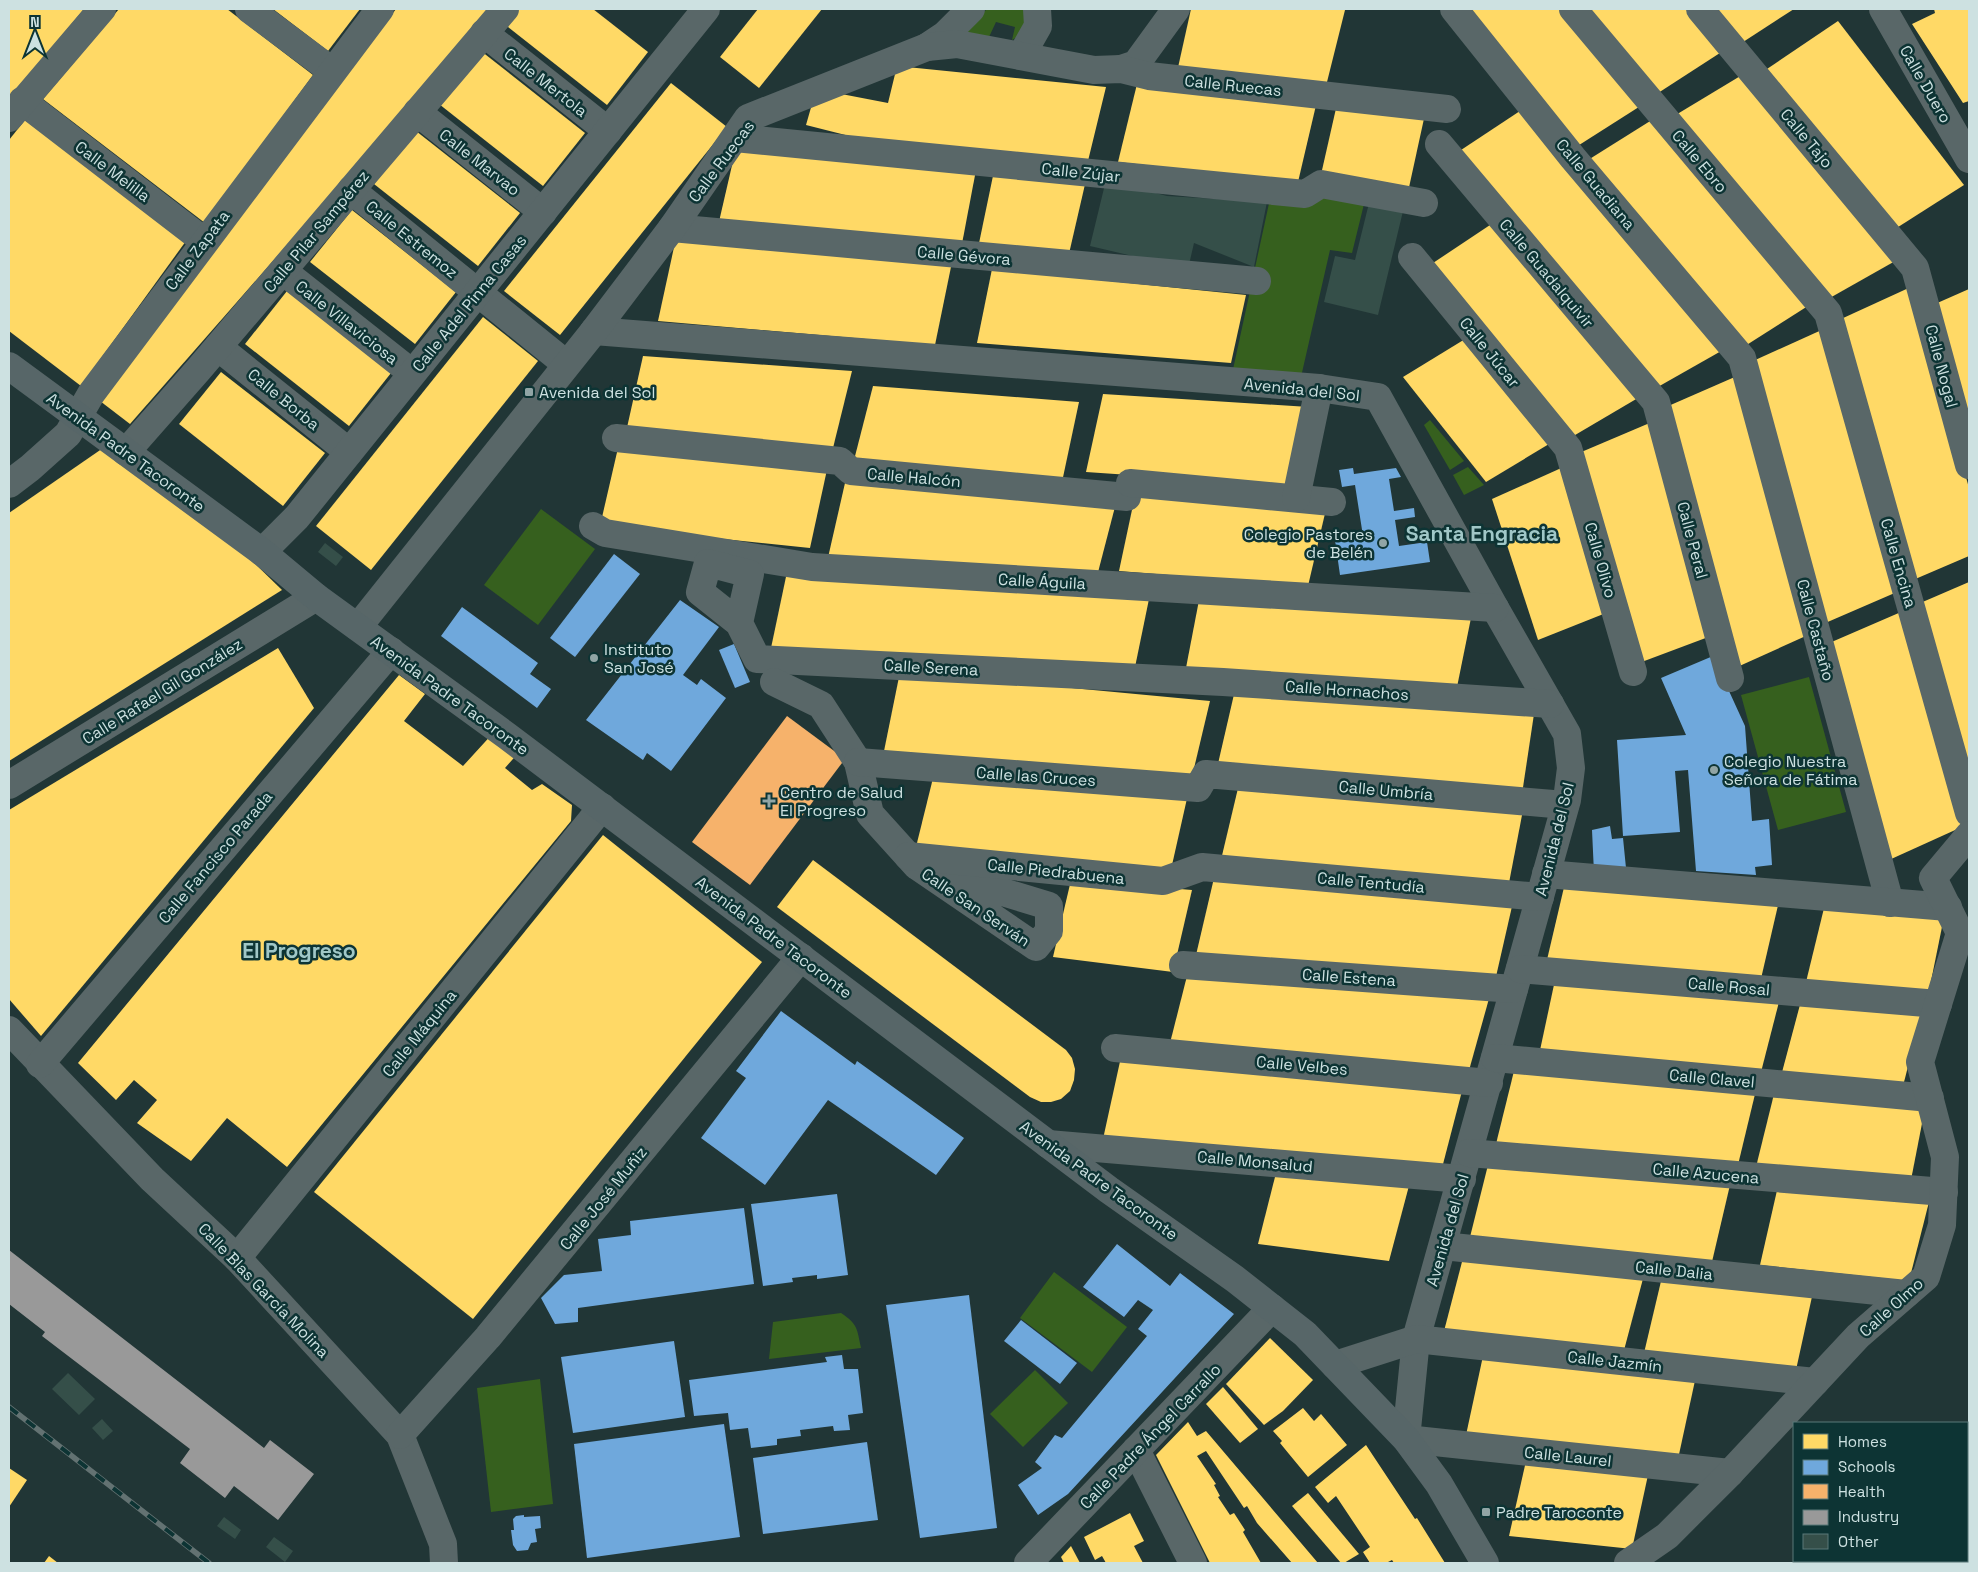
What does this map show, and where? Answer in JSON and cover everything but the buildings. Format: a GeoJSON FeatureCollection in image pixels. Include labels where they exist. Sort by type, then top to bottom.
{"type":"FeatureCollection","features":[{"type":"Feature","properties":{"kind":"main road","name":"Avenida Padre Tacoronte"},"geometry":{"type":"LineString","coordinates":[[9,366],[262,552],[316,597],[602,808],[1048,1144],[1234,1279],[1305,1334],[1406,1439],[1439,1484],[1485,1563]]}},
{"type":"Feature","properties":{"kind":"street"},"geometry":{"type":"LineString","coordinates":[[16,110],[102,9]]}},
{"type":"Feature","properties":{"kind":"street"},"geometry":{"type":"LineString","coordinates":[[249,9],[332,71]]}},
{"type":"Feature","properties":{"kind":"street","name":"Calle Zapata"},"geometry":{"type":"LineString","coordinates":[[9,484],[68,434],[91,394],[204,240],[380,9]]}},
{"type":"Feature","properties":{"kind":"street","name":"Calle Pilar Sampérez"},"geometry":{"type":"LineString","coordinates":[[126,452],[218,347],[505,9]]}},
{"type":"Feature","properties":{"kind":"street","name":"Calle Adel Pinna Casas"},"geometry":{"type":"LineString","coordinates":[[262,552],[297,517],[706,9]]}},
{"type":"Feature","properties":{"kind":"street","name":"Calle Ruecas"},"geometry":{"type":"LineString","coordinates":[[594,331],[672,228],[748,118],[927,47],[945,35],[971,9]]}},
{"type":"Feature","properties":{"kind":"street"},"geometry":{"type":"LineString","coordinates":[[1021,56],[1038,26],[1037,9]]}},
{"type":"Feature","properties":{"kind":"street"},"geometry":{"type":"LineString","coordinates":[[1121,69],[1136,64],[1176,9]]}},
{"type":"Feature","properties":{"kind":"street","name":"Calle Guadiana"},"geometry":{"type":"LineString","coordinates":[[1454,9],[1574,158],[1742,358]]}},
{"type":"Feature","properties":{"kind":"street","name":"Calle Ebro"},"geometry":{"type":"LineString","coordinates":[[1573,9],[1828,313]]}},
{"type":"Feature","properties":{"kind":"street","name":"Calle Tajo"},"geometry":{"type":"LineString","coordinates":[[1700,9],[1915,268]]}},
{"type":"Feature","properties":{"kind":"street","name":"Calle Duero"},"geometry":{"type":"LineString","coordinates":[[1883,9],[1969,159]]}},
{"type":"Feature","properties":{"kind":"street","name":"Calle Mertola"},"geometry":{"type":"LineString","coordinates":[[484,33],[608,131]]}},
{"type":"Feature","properties":{"kind":"street","name":"Calle Ruecas"},"geometry":{"type":"LineString","coordinates":[[927,47],[957,44],[1094,70],[1121,69],[1149,76],[1447,109]]}},
{"type":"Feature","properties":{"kind":"street","name":"Calle Melilla"},"geometry":{"type":"LineString","coordinates":[[16,110],[204,240]]}},
{"type":"Feature","properties":{"kind":"street","name":"Calle Marvao"},"geometry":{"type":"LineString","coordinates":[[418,112],[542,212]]}},
{"type":"Feature","properties":{"kind":"street","name":"Calle Zújar"},"geometry":{"type":"LineString","coordinates":[[735,138],[1305,194],[1321,184],[1424,203]]}},
{"type":"Feature","properties":{"kind":"street","name":"Calle Guadalquivir"},"geometry":{"type":"LineString","coordinates":[[1439,144],[1656,402]]}},
{"type":"Feature","properties":{"kind":"street","name":"Calle Estremoz"},"geometry":{"type":"LineString","coordinates":[[351,190],[566,364]]}},
{"type":"Feature","properties":{"kind":"street","name":"Calle Gévora"},"geometry":{"type":"LineString","coordinates":[[672,228],[1257,280]]}},
{"type":"Feature","properties":{"kind":"street","name":"Calle Júcar"},"geometry":{"type":"LineString","coordinates":[[1412,257],[1568,448]]}},
{"type":"Feature","properties":{"kind":"street","name":"Calle Nogal"},"geometry":{"type":"LineString","coordinates":[[1915,268],[1969,465]]}},
{"type":"Feature","properties":{"kind":"street","name":"Calle Villaviciosa"},"geometry":{"type":"LineString","coordinates":[[283,271],[412,373]]}},
{"type":"Feature","properties":{"kind":"street","name":"Calle Encina"},"geometry":{"type":"LineString","coordinates":[[1828,313],[1969,813]]}},
{"type":"Feature","properties":{"kind":"street"},"geometry":{"type":"LineString","coordinates":[[358,627],[594,331]]}},
{"type":"Feature","properties":{"kind":"street","name":"Avenida del Sol"},"geometry":{"type":"LineString","coordinates":[[594,331],[1319,388],[1378,397],[1567,734],[1570,768],[1565,805],[1416,1339],[1406,1439]]}},
{"type":"Feature","properties":{"kind":"street","name":"Calle Borba"},"geometry":{"type":"LineString","coordinates":[[218,347],[349,452]]}},
{"type":"Feature","properties":{"kind":"street","name":"Calle Castaño"},"geometry":{"type":"LineString","coordinates":[[1742,358],[1890,903]]}},
{"type":"Feature","properties":{"kind":"street"},"geometry":{"type":"LineString","coordinates":[[1296,498],[1319,388]]}},
{"type":"Feature","properties":{"kind":"street","name":"Calle Peral"},"geometry":{"type":"LineString","coordinates":[[1656,402],[1730,678]]}},
{"type":"Feature","properties":{"kind":"street","name":"Calle Halcón"},"geometry":{"type":"LineString","coordinates":[[616,438],[840,461],[851,471],[1128,490],[1296,498],[1332,502]]}},
{"type":"Feature","properties":{"kind":"street","name":"Calle Olivo"},"geometry":{"type":"LineString","coordinates":[[1568,448],[1633,672]]}},
{"type":"Feature","properties":{"kind":"street","name":"Calle Águila"},"geometry":{"type":"LineString","coordinates":[[593,526],[605,534],[812,567],[1495,608]]}},
{"type":"Feature","properties":{"kind":"street","name":"Calle Rafael Gil González"},"geometry":{"type":"LineString","coordinates":[[9,785],[316,597]]}},
{"type":"Feature","properties":{"kind":"street","name":"Calle Serena"},"geometry":{"type":"LineString","coordinates":[[739,624],[757,659],[1144,678]]}},
{"type":"Feature","properties":{"kind":"street","name":"Calle Fancisco Parada"},"geometry":{"type":"LineString","coordinates":[[40,1064],[391,652]]}},
{"type":"Feature","properties":{"kind":"street","name":"Calle Hornachos"},"geometry":{"type":"LineString","coordinates":[[1144,678],[1550,704]]}},
{"type":"Feature","properties":{"kind":"street"},"geometry":{"type":"LineString","coordinates":[[774,682],[821,705],[858,762],[870,814],[912,861]]}},
{"type":"Feature","properties":{"kind":"street","name":"Calle las Cruces"},"geometry":{"type":"LineString","coordinates":[[858,762],[1198,788],[1206,774]]}},
{"type":"Feature","properties":{"kind":"street","name":"Calle Umbría"},"geometry":{"type":"LineString","coordinates":[[1206,774],[1565,805]]}},
{"type":"Feature","properties":{"kind":"street","name":"Calle Máquina"},"geometry":{"type":"LineString","coordinates":[[237,1258],[602,808]]}},
{"type":"Feature","properties":{"kind":"street","name":"Calle Olmo"},"geometry":{"type":"LineString","coordinates":[[1628,1563],[1667,1536],[1730,1473],[1858,1336],[1926,1277],[1942,1225],[1945,1156],[1920,1062],[1960,933],[1933,878],[1969,835]]}},
{"type":"Feature","properties":{"kind":"street","name":"Calle Piedrabuena"},"geometry":{"type":"LineString","coordinates":[[912,861],[1163,881],[1202,867]]}},
{"type":"Feature","properties":{"kind":"street","name":"Calle Piedrabuena"},"geometry":{"type":"LineString","coordinates":[[912,861],[1049,906],[1049,931],[1036,947]]}},
{"type":"Feature","properties":{"kind":"street","name":"Calle San Serván"},"geometry":{"type":"LineString","coordinates":[[912,861],[1036,947]]}},
{"type":"Feature","properties":{"kind":"street","name":"Calle Tentudía"},"geometry":{"type":"LineString","coordinates":[[1202,867],[1948,907]]}},
{"type":"Feature","properties":{"kind":"street","name":"Calle José Muñiz"},"geometry":{"type":"LineString","coordinates":[[400,1436],[488,1337],[801,957]]}},
{"type":"Feature","properties":{"kind":"street","name":"Calle Estena"},"geometry":{"type":"LineString","coordinates":[[1183,965],[1517,979]]}},
{"type":"Feature","properties":{"kind":"street","name":"Calle Rosal"},"geometry":{"type":"LineString","coordinates":[[1517,979],[1938,1004]]}},
{"type":"Feature","properties":{"kind":"street","name":"Calle Blas García Molina"},"geometry":{"type":"LineString","coordinates":[[9,1030],[152,1179],[237,1258],[400,1436],[443,1544],[444,1563]]}},
{"type":"Feature","properties":{"kind":"street","name":"Calle Velbes"},"geometry":{"type":"LineString","coordinates":[[1115,1048],[1492,1070]]}},
{"type":"Feature","properties":{"kind":"street","name":"Calle Clavel"},"geometry":{"type":"LineString","coordinates":[[1492,1070],[1930,1098]]}},
{"type":"Feature","properties":{"kind":"street","name":"Calle Monsalud"},"geometry":{"type":"LineString","coordinates":[[1048,1144],[1462,1179]]}},
{"type":"Feature","properties":{"kind":"street","name":"Calle Azucena"},"geometry":{"type":"LineString","coordinates":[[1469,1153],[1944,1192]]}},
{"type":"Feature","properties":{"kind":"street","name":"Calle Dalia"},"geometry":{"type":"LineString","coordinates":[[1443,1246],[1906,1294]]}},
{"type":"Feature","properties":{"kind":"street","name":"Calle Padre Ángel Carrallo"},"geometry":{"type":"LineString","coordinates":[[1028,1563],[1272,1308]]}},
{"type":"Feature","properties":{"kind":"street"},"geometry":{"type":"LineString","coordinates":[[1336,1365],[1416,1339]]}},
{"type":"Feature","properties":{"kind":"street","name":"Calle Jazmín"},"geometry":{"type":"LineString","coordinates":[[1416,1339],[1815,1382]]}},
{"type":"Feature","properties":{"kind":"street","name":"Calle Laurel"},"geometry":{"type":"LineString","coordinates":[[1406,1439],[1730,1473]]}},
{"type":"Feature","properties":{"kind":"street"},"geometry":{"type":"LineString","coordinates":[[1136,1450],[1193,1563]]}},
{"type":"Feature","properties":{"kind":"green space"},"geometry":{"type":"Polygon","coordinates":[[[987,9],[1030,9],[1026,32],[1012,40],[1015,27],[996,22],[989,37],[962,34],[987,9]]]}},
{"type":"Feature","properties":{"kind":"green space"},"geometry":{"type":"Polygon","coordinates":[[[1273,185],[1365,200],[1352,253],[1330,250],[1301,377],[1232,374],[1273,185]]]}},
{"type":"Feature","properties":{"kind":"green space"},"geometry":{"type":"Polygon","coordinates":[[[1430,420],[1464,461],[1450,470],[1424,425],[1430,420]]]}},
{"type":"Feature","properties":{"kind":"green space"},"geometry":{"type":"Polygon","coordinates":[[[1468,467],[1484,485],[1464,495],[1453,475],[1468,467]]]}},
{"type":"Feature","properties":{"kind":"green space"},"geometry":{"type":"Polygon","coordinates":[[[541,509],[595,549],[538,625],[484,585],[541,509]]]}},
{"type":"Feature","properties":{"kind":"green space"},"geometry":{"type":"Polygon","coordinates":[[[1809,677],[1846,812],[1778,830],[1741,695],[1809,677]]]}},
{"type":"Feature","properties":{"kind":"green space"},"geometry":{"type":"Polygon","coordinates":[[[1054,1272],[1127,1327],[1092,1372],[1020,1318],[1054,1272]]]}},
{"type":"Feature","properties":{"kind":"green space"},"geometry":{"type":"Polygon","coordinates":[[[841,1313],[854,1324],[861,1348],[769,1359],[773,1322],[841,1313]]]}},
{"type":"Feature","properties":{"kind":"green space"},"geometry":{"type":"Polygon","coordinates":[[[1035,1370],[1068,1403],[1023,1447],[990,1414],[1035,1370]]]}},
{"type":"Feature","properties":{"kind":"green space"},"geometry":{"type":"Polygon","coordinates":[[[540,1379],[553,1504],[491,1512],[477,1388],[540,1379]]]}},
{"type":"Feature","properties":{"kind":"green space"},"geometry":{"type":"Polygon","coordinates":[[[1968,1480],[1969,1563],[1865,1563],[1968,1562],[1968,1480]]]}},
{"type":"Feature","properties":{"kind":"railway"},"geometry":{"type":"LineString","coordinates":[[9,1407],[209,1563]]}},
{"type":"Feature","properties":{"kind":"place","name":"Avenida del Sol"},"geometry":{"type":"Point","coordinates":[529,392]}},
{"type":"Feature","properties":{"kind":"place","name":"Colegio Pastores de Belén"},"geometry":{"type":"Point","coordinates":[1383,543]}},
{"type":"Feature","properties":{"kind":"place","name":"Instituto San José"},"geometry":{"type":"Point","coordinates":[594,658]}},
{"type":"Feature","properties":{"kind":"place","name":"Colegio Nuestra Señora de Fátima"},"geometry":{"type":"Point","coordinates":[1714,770]}},
{"type":"Feature","properties":{"kind":"place","name":"Centro de Salud El Progreso"},"geometry":{"type":"Point","coordinates":[769,801]}},
{"type":"Feature","properties":{"kind":"place","name":"Padre Taroconte"},"geometry":{"type":"Point","coordinates":[1486,1512]}},
{"type":"Feature","properties":{"kind":"district","name":"Santa Engracia"},"geometry":{"type":"Point","coordinates":[1482,534]}},
{"type":"Feature","properties":{"kind":"district","name":"El Progreso"},"geometry":{"type":"Point","coordinates":[299,951]}}]}
